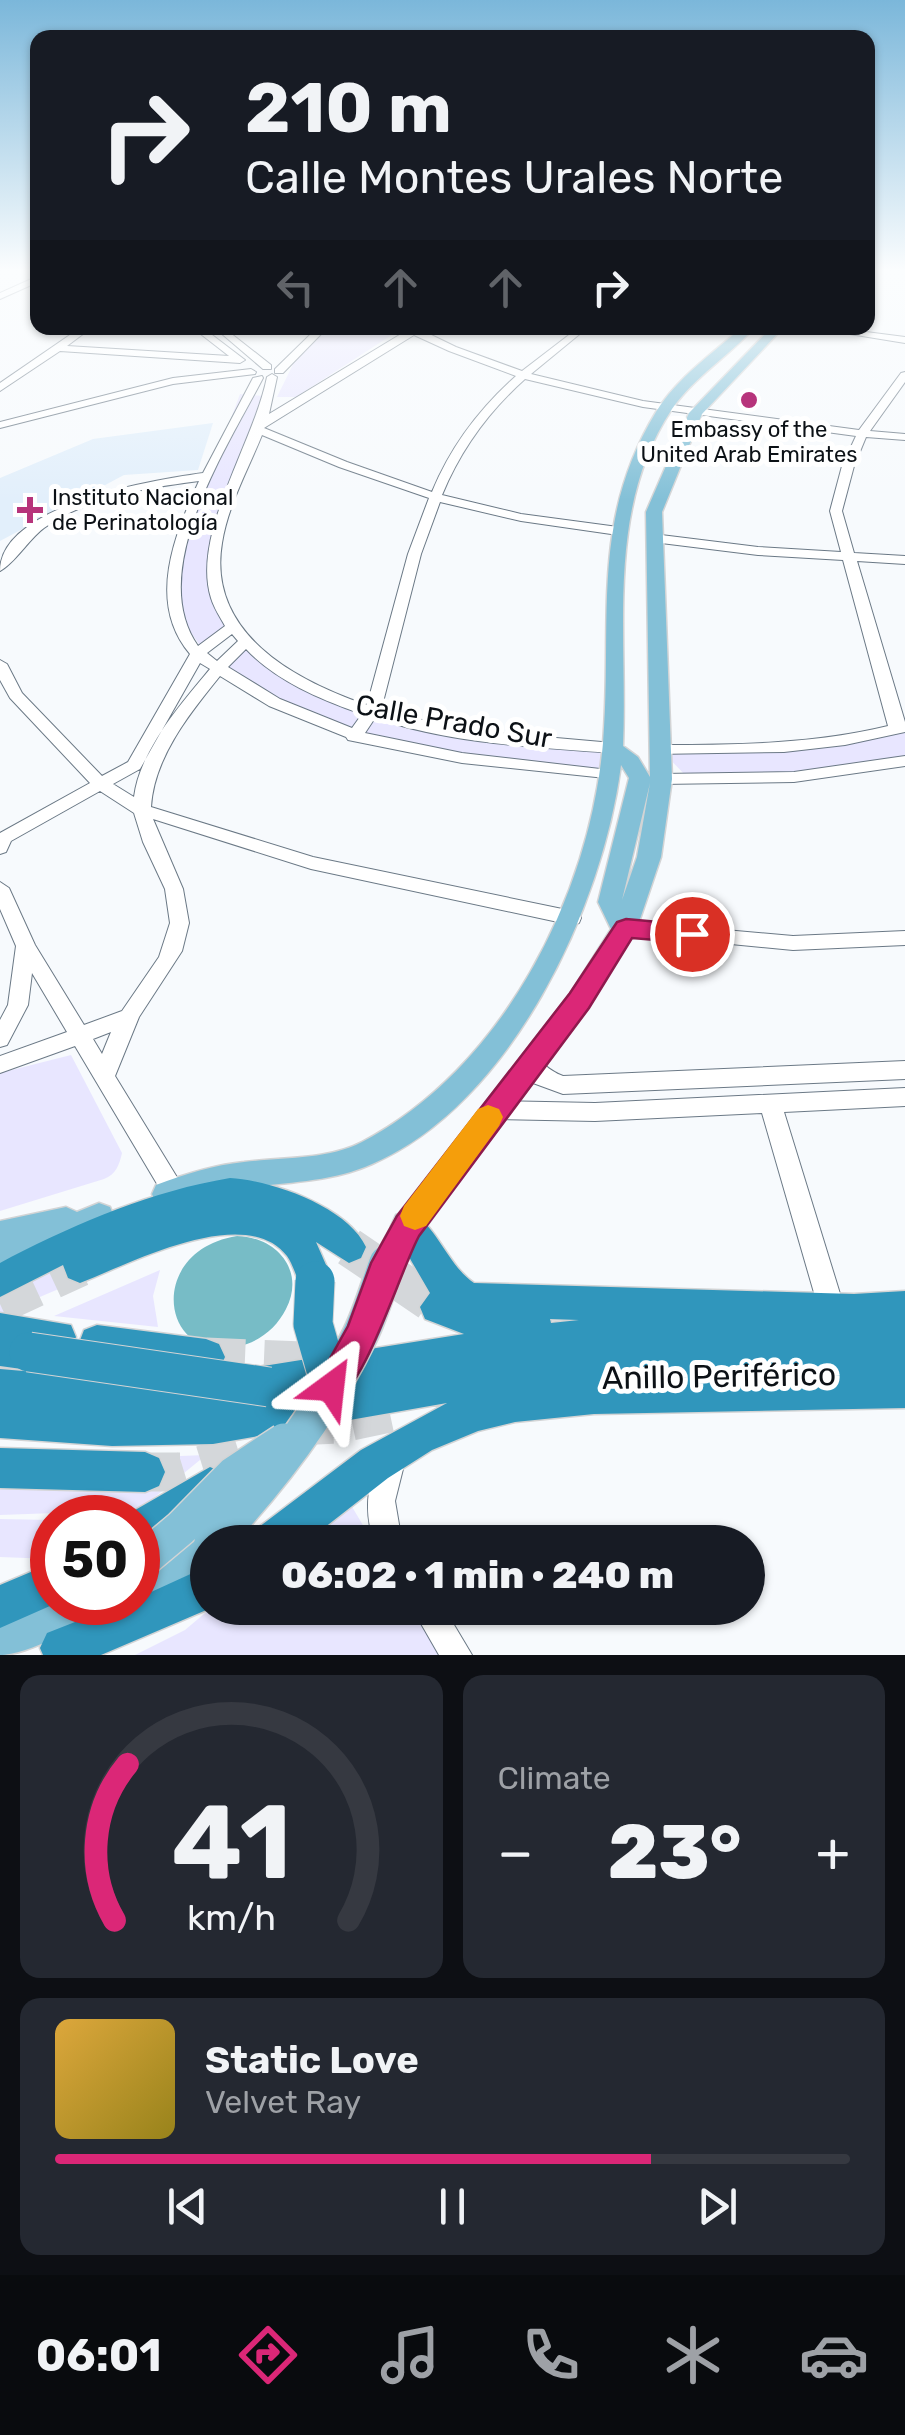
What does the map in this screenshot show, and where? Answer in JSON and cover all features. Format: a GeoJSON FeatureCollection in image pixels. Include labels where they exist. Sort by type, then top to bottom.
{"type":"FeatureCollection","features":[{"type":"Feature","properties":{"kind":"highway"},"geometry":{"type":"LineString","coordinates":[[4,1258],[210,1198],[250,1193],[308,1216],[349,1247]]}},
{"type":"Feature","properties":{"kind":"highway"},"geometry":{"type":"LineString","coordinates":[[80,1267],[198,1226],[258,1219],[288,1230],[308,1255],[315,1281],[314,1324],[331,1387]]}},
{"type":"Feature","properties":{"kind":"highway"},"geometry":{"type":"LineString","coordinates":[[408,1226],[444,1283],[468,1300],[832,1310],[905,1308]]}},
{"type":"Feature","properties":{"kind":"highway"},"geometry":{"type":"LineString","coordinates":[[438,1307],[486,1325],[586,1335],[905,1338]]}},
{"type":"Feature","properties":{"kind":"highway","name":"Anillo Periférico"},"geometry":{"type":"LineString","coordinates":[[752,1325],[905,1325]]}},
{"type":"Feature","properties":{"kind":"highway"},"geometry":{"type":"LineString","coordinates":[[0,1388],[162,1398],[269,1386],[438,1355],[586,1335]]}},
{"type":"Feature","properties":{"kind":"highway"},"geometry":{"type":"LineString","coordinates":[[10,1343],[269,1386]]}},
{"type":"Feature","properties":{"kind":"highway"},"geometry":{"type":"LineString","coordinates":[[10,1343],[206,1357]]}},
{"type":"Feature","properties":{"kind":"highway"},"geometry":{"type":"LineString","coordinates":[[0,1419],[112,1427],[212,1425],[568,1364],[905,1363]]}},
{"type":"Feature","properties":{"kind":"highway","name":"Anillo Periférico"},"geometry":{"type":"LineString","coordinates":[[533,1382],[626,1374],[905,1373]]}},
{"type":"Feature","properties":{"kind":"highway"},"geometry":{"type":"LineString","coordinates":[[294,1525],[339,1487],[398,1448],[464,1416],[510,1404],[905,1388]]}},
{"type":"Feature","properties":{"kind":"highway"},"geometry":{"type":"LineString","coordinates":[[0,1468],[145,1472]]}},
{"type":"Feature","properties":{"kind":"highway"},"geometry":{"type":"LineString","coordinates":[[160,1519],[234,1474]]}},
{"type":"Feature","properties":{"kind":"highway"},"geometry":{"type":"LineString","coordinates":[[0,1607],[51,1627],[179,1602],[190,1596]]}},
{"type":"Feature","properties":{"kind":"main road"},"geometry":{"type":"LineString","coordinates":[[4,1258],[94,1219],[174,1192],[238,1175],[334,1164],[373,1151],[417,1123],[499,1036],[532,990],[572,918],[598,842],[611,762],[620,525],[666,408],[728,347]]}},
{"type":"Feature","properties":{"kind":"main road"},"geometry":{"type":"LineString","coordinates":[[228,1525],[249,1503],[331,1387],[361,1334],[387,1263],[408,1226],[579,1000],[626,928],[649,857],[650,778],[661,750],[654,512],[696,413],[759,347]]}},
{"type":"Feature","properties":{"kind":"main road"},"geometry":{"type":"LineString","coordinates":[[620,525],[654,538]]}},
{"type":"Feature","properties":{"kind":"main road"},"geometry":{"type":"LineString","coordinates":[[617,552],[654,538]]}},
{"type":"Feature","properties":{"kind":"main road","name":"Calle Prado Sur"},"geometry":{"type":"LineString","coordinates":[[611,762],[661,750]]}},
{"type":"Feature","properties":{"kind":"main road","name":"Calle Prado Sur"},"geometry":{"type":"LineString","coordinates":[[611,762],[650,778]]}},
{"type":"Feature","properties":{"kind":"main road"},"geometry":{"type":"LineString","coordinates":[[160,1546],[234,1474],[295,1434]]}},
{"type":"Feature","properties":{"kind":"main road"},"geometry":{"type":"LineString","coordinates":[[160,1583],[190,1560]]}},
{"type":"Feature","properties":{"kind":"main road"},"geometry":{"type":"LineString","coordinates":[[0,1644],[51,1627]]}},
{"type":"Feature","properties":{"kind":"street"},"geometry":{"type":"LineString","coordinates":[[223,347],[265,372]]}},
{"type":"Feature","properties":{"kind":"street"},"geometry":{"type":"LineString","coordinates":[[240,347],[265,372]]}},
{"type":"Feature","properties":{"kind":"street","name":"Calle Prado Sur"},"geometry":{"type":"LineString","coordinates":[[287,347],[265,372],[208,476],[174,571],[182,629],[198,652],[268,702],[354,738],[519,766],[611,762]]}},
{"type":"Feature","properties":{"kind":"street","name":"Calle Prado Sur"},"geometry":{"type":"LineString","coordinates":[[265,372],[297,347]]}},
{"type":"Feature","properties":{"kind":"street"},"geometry":{"type":"LineString","coordinates":[[259,427],[383,347]]}},
{"type":"Feature","properties":{"kind":"street"},"geometry":{"type":"LineString","coordinates":[[457,347],[522,374],[666,408],[862,434],[905,436]]}},
{"type":"Feature","properties":{"kind":"street"},"geometry":{"type":"LineString","coordinates":[[354,738],[373,710],[434,493],[483,414],[522,374],[558,347]]}},
{"type":"Feature","properties":{"kind":"street"},"geometry":{"type":"LineString","coordinates":[[0,388],[59,348],[240,360]]}},
{"type":"Feature","properties":{"kind":"street"},"geometry":{"type":"LineString","coordinates":[[0,426],[172,381],[265,372]]}},
{"type":"Feature","properties":{"kind":"street","name":"Calle Prado Sur"},"geometry":{"type":"LineString","coordinates":[[265,372],[270,402],[224,520],[212,564],[219,604],[231,628],[295,679],[415,725],[611,762]]}},
{"type":"Feature","properties":{"kind":"street"},"geometry":{"type":"LineString","coordinates":[[661,750],[778,748],[855,740],[901,728],[836,511],[848,466],[862,434],[905,375]]}},
{"type":"Feature","properties":{"kind":"street"},"geometry":{"type":"LineString","coordinates":[[270,402],[301,398]]}},
{"type":"Feature","properties":{"kind":"street"},"geometry":{"type":"LineString","coordinates":[[259,427],[338,463],[490,511],[620,525]]}},
{"type":"Feature","properties":{"kind":"street"},"geometry":{"type":"LineString","coordinates":[[0,567],[6,548],[39,526],[96,499],[126,489],[208,476]]}},
{"type":"Feature","properties":{"kind":"street"},"geometry":{"type":"LineString","coordinates":[[654,538],[905,560]]}},
{"type":"Feature","properties":{"kind":"street"},"geometry":{"type":"LineString","coordinates":[[104,1077],[129,1016],[176,940],[178,895],[142,810],[143,766],[198,652],[231,628]]}},
{"type":"Feature","properties":{"kind":"street"},"geometry":{"type":"LineString","coordinates":[[2,840],[101,784],[143,766],[218,668],[245,642]]}},
{"type":"Feature","properties":{"kind":"street"},"geometry":{"type":"LineString","coordinates":[[0,664],[14,695],[101,784],[142,810],[311,863],[572,918]]}},
{"type":"Feature","properties":{"kind":"street"},"geometry":{"type":"LineString","coordinates":[[650,778],[794,777],[905,761]]}},
{"type":"Feature","properties":{"kind":"street"},"geometry":{"type":"LineString","coordinates":[[0,888],[26,946],[174,1192]]}},
{"type":"Feature","properties":{"kind":"street"},"geometry":{"type":"LineString","coordinates":[[626,928],[793,942],[905,938]]}},
{"type":"Feature","properties":{"kind":"street"},"geometry":{"type":"LineString","coordinates":[[0,1040],[18,1004],[26,946]]}},
{"type":"Feature","properties":{"kind":"street"},"geometry":{"type":"LineString","coordinates":[[0,1064],[129,1016]]}},
{"type":"Feature","properties":{"kind":"street"},"geometry":{"type":"LineString","coordinates":[[530,1065],[541,1077],[562,1084],[904,1073]]}},
{"type":"Feature","properties":{"kind":"street"},"geometry":{"type":"LineString","coordinates":[[494,1110],[595,1112],[905,1097]]}},
{"type":"Feature","properties":{"kind":"street"},"geometry":{"type":"LineString","coordinates":[[770,1102],[832,1310]]}},
{"type":"Feature","properties":{"kind":"street"},"geometry":{"type":"LineString","coordinates":[[383,1525],[381,1493],[398,1448]]}},
{"type":"Feature","properties":{"kind":"street"},"geometry":{"type":"LineString","coordinates":[[438,1625],[457,1655]]}},
{"type":"Feature","properties":{"kind":"shaded area"},"geometry":{"type":"Polygon","coordinates":[[[301,347],[373,347],[296,397],[277,397],[301,347]]]}},
{"type":"Feature","properties":{"kind":"shaded area"},"geometry":{"type":"Polygon","coordinates":[[[240,394],[264,396],[214,565],[232,620],[201,647],[185,624],[174,573],[240,394]]]}},
{"type":"Feature","properties":{"kind":"shaded area","name":"Instituto Nacional de Perinatología"},"geometry":{"type":"Polygon","coordinates":[[[213,423],[198,470],[124,475],[0,541],[0,478],[93,439],[213,423]]]}},
{"type":"Feature","properties":{"kind":"shaded area"},"geometry":{"type":"Polygon","coordinates":[[[247,646],[302,683],[409,724],[613,748],[609,775],[399,746],[279,702],[219,664],[247,646]]]}},
{"type":"Feature","properties":{"kind":"shaded area"},"geometry":{"type":"Polygon","coordinates":[[[905,727],[905,761],[794,777],[689,779],[661,750],[778,748],[905,727]]]}},
{"type":"Feature","properties":{"kind":"shaded area"},"geometry":{"type":"Polygon","coordinates":[[[71,1055],[122,1153],[118,1166],[104,1179],[0,1211],[0,1073],[71,1055]]]}},
{"type":"Feature","properties":{"kind":"shaded area"},"geometry":{"type":"Polygon","coordinates":[[[76,1260],[82,1279],[0,1314],[0,1296],[76,1260]]]}},
{"type":"Feature","properties":{"kind":"shaded area"},"geometry":{"type":"Polygon","coordinates":[[[160,1270],[153,1296],[158,1327],[54,1316],[160,1270]]]}},
{"type":"Feature","properties":{"kind":"shaded area"},"geometry":{"type":"Polygon","coordinates":[[[206,1455],[157,1495],[30,1495],[30,1514],[0,1515],[0,1484],[155,1457],[206,1455]]]}},
{"type":"Feature","properties":{"kind":"shaded area"},"geometry":{"type":"Polygon","coordinates":[[[345,1495],[363,1525],[309,1525],[345,1495]]]}},
{"type":"Feature","properties":{"kind":"shaded area"},"geometry":{"type":"Polygon","coordinates":[[[0,1519],[30,1520],[30,1558],[0,1557],[0,1519]]]}},
{"type":"Feature","properties":{"kind":"shaded area"},"geometry":{"type":"Polygon","coordinates":[[[191,1625],[421,1625],[439,1655],[135,1655],[191,1625]]]}},
{"type":"Feature","properties":{"kind":"water"},"geometry":{"type":"Polygon","coordinates":[[[237,1236],[264,1242],[284,1258],[290,1269],[291,1295],[283,1315],[265,1335],[247,1344],[218,1348],[196,1341],[181,1327],[174,1306],[176,1284],[186,1263],[207,1246],[237,1236]]]}},
{"type":"Feature","properties":{"kind":"tunnel"},"geometry":{"type":"LineString","coordinates":[[349,1247],[438,1307]]}},
{"type":"Feature","properties":{"kind":"tunnel"},"geometry":{"type":"LineString","coordinates":[[0,1304],[80,1267]]}},
{"type":"Feature","properties":{"kind":"tunnel"},"geometry":{"type":"LineString","coordinates":[[206,1357],[324,1362]]}},
{"type":"Feature","properties":{"kind":"tunnel"},"geometry":{"type":"LineString","coordinates":[[294,1426],[337,1424],[403,1410]]}},
{"type":"Feature","properties":{"kind":"tunnel"},"geometry":{"type":"LineString","coordinates":[[145,1472],[180,1472],[261,1447]]}},
{"type":"Feature","properties":{"kind":"slow traffic"},"geometry":{"type":"LineString","coordinates":[[415,1216],[488,1117]]}},
{"type":"Feature","properties":{"kind":"place","name":"Embassy of the United Arab Emirates"},"geometry":{"type":"Point","coordinates":[749,400]}},
{"type":"Feature","properties":{"kind":"place","name":"Instituto Nacional de Perinatología"},"geometry":{"type":"Point","coordinates":[30,510]}},
{"type":"Feature","properties":{"kind":"route"},"geometry":{"type":"LineString","coordinates":[[331,1387],[361,1334],[387,1263],[408,1226],[579,1000],[626,928],[692,934]]}}]}
